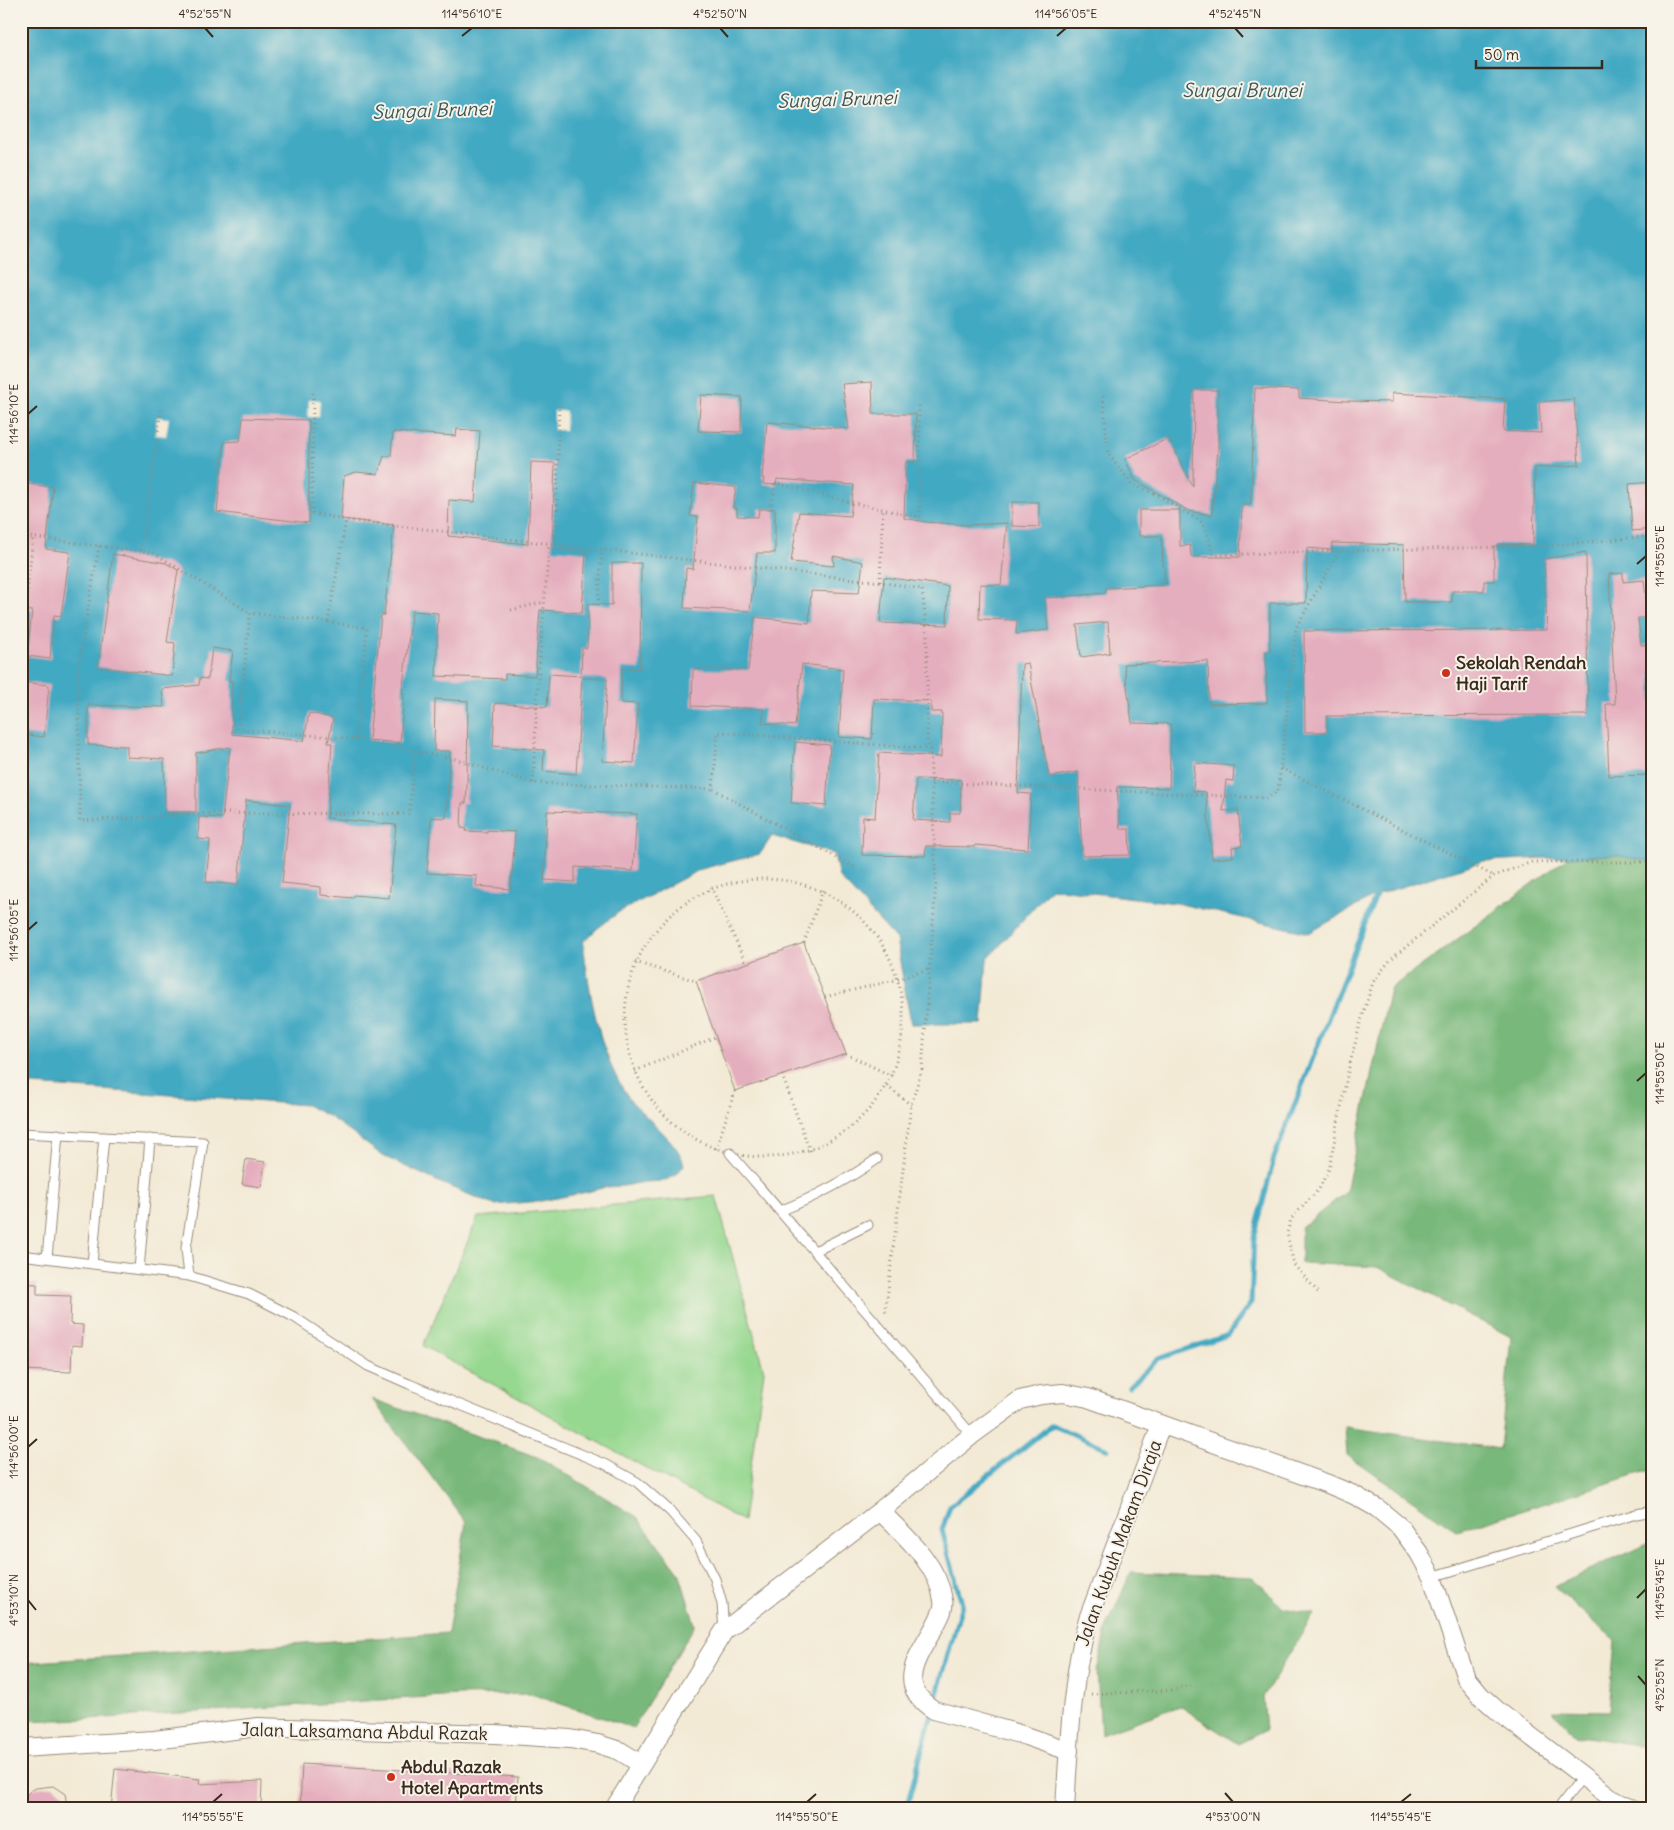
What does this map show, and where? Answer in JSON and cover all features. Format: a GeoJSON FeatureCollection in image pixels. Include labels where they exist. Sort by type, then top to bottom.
{"type":"FeatureCollection","features":[{"type":"Feature","properties":{"kind":"street","name":"Jalan Kubuh Makam Diraja"},"geometry":{"type":"LineString","coordinates":[[614,1809],[724,1631],[880,1511],[972,1435],[1020,1400],[1041,1395],[1063,1393],[1088,1398],[1161,1426],[1328,1484],[1354,1495],[1377,1508],[1400,1527],[1419,1552],[1432,1577],[1466,1678],[1481,1696],[1499,1712],[1614,1800],[1631,1809]]}},
{"type":"Feature","properties":{"kind":"street","name":"Jalan Kubuh Makam Diraja"},"geometry":{"type":"LineString","coordinates":[[1065,1809],[1073,1696],[1080,1647],[1088,1619],[1161,1426]]}},
{"type":"Feature","properties":{"kind":"street"},"geometry":{"type":"LineString","coordinates":[[880,1511],[912,1543],[934,1572],[941,1587],[944,1603],[940,1618],[912,1668],[911,1680],[915,1693],[923,1703],[934,1710],[1026,1736],[1069,1751]]}},
{"type":"Feature","properties":{"kind":"street","name":"Jalan Laksamana Abdul Razak"},"geometry":{"type":"LineString","coordinates":[[21,1748],[154,1740],[258,1727],[495,1734],[570,1739],[598,1744],[620,1751],[641,1764]]}},
{"type":"Feature","properties":{"kind":"lane"},"geometry":{"type":"LineString","coordinates":[[21,1133],[203,1142],[186,1248],[189,1276]]}},
{"type":"Feature","properties":{"kind":"lane"},"geometry":{"type":"LineString","coordinates":[[47,1258],[58,1134]]}},
{"type":"Feature","properties":{"kind":"lane"},"geometry":{"type":"LineString","coordinates":[[92,1264],[104,1137]]}},
{"type":"Feature","properties":{"kind":"lane"},"geometry":{"type":"LineString","coordinates":[[139,1270],[150,1139]]}},
{"type":"Feature","properties":{"kind":"lane"},"geometry":{"type":"LineString","coordinates":[[730,1153],[972,1435]]}},
{"type":"Feature","properties":{"kind":"lane"},"geometry":{"type":"LineString","coordinates":[[780,1211],[817,1196],[841,1183],[877,1159]]}},
{"type":"Feature","properties":{"kind":"lane"},"geometry":{"type":"LineString","coordinates":[[815,1251],[868,1225]]}},
{"type":"Feature","properties":{"kind":"lane"},"geometry":{"type":"LineString","coordinates":[[21,1255],[189,1276],[249,1294],[294,1317],[368,1366],[605,1464],[638,1482],[670,1511],[696,1541],[715,1579],[722,1604],[724,1631]]}},
{"type":"Feature","properties":{"kind":"lane"},"geometry":{"type":"LineString","coordinates":[[1432,1577],[1636,1514],[1653,1511]]}},
{"type":"Feature","properties":{"kind":"lane"},"geometry":{"type":"LineString","coordinates":[[1558,1809],[1583,1776]]}},
{"type":"Feature","properties":{"kind":"path"},"geometry":{"type":"LineString","coordinates":[[314,393],[312,513],[346,520],[880,582],[922,589],[928,634],[927,740],[930,749],[936,883],[922,1069],[911,1105],[883,1331]]}},
{"type":"Feature","properties":{"kind":"path"},"geometry":{"type":"LineString","coordinates":[[1103,396],[1108,454],[1132,484],[1158,495],[1204,523],[1214,555],[1339,550],[1544,546],[1651,536],[1653,595]]}},
{"type":"Feature","properties":{"kind":"path"},"geometry":{"type":"LineString","coordinates":[[556,545],[560,433],[559,402]]}},
{"type":"Feature","properties":{"kind":"path"},"geometry":{"type":"LineString","coordinates":[[770,509],[776,482],[920,517],[919,403]]}},
{"type":"Feature","properties":{"kind":"path"},"geometry":{"type":"LineString","coordinates":[[141,551],[161,410]]}},
{"type":"Feature","properties":{"kind":"path"},"geometry":{"type":"LineString","coordinates":[[880,582],[883,509]]}},
{"type":"Feature","properties":{"kind":"path"},"geometry":{"type":"LineString","coordinates":[[328,622],[346,520]]}},
{"type":"Feature","properties":{"kind":"path"},"geometry":{"type":"LineString","coordinates":[[21,536],[154,553],[250,614],[367,628],[356,739]]}},
{"type":"Feature","properties":{"kind":"path"},"geometry":{"type":"LineString","coordinates":[[21,650],[33,537]]}},
{"type":"Feature","properties":{"kind":"path"},"geometry":{"type":"LineString","coordinates":[[533,784],[549,544]]}},
{"type":"Feature","properties":{"kind":"path"},"geometry":{"type":"LineString","coordinates":[[99,546],[78,666],[80,821],[211,813],[409,814],[415,751]]}},
{"type":"Feature","properties":{"kind":"path"},"geometry":{"type":"LineString","coordinates":[[598,604],[602,550]]}},
{"type":"Feature","properties":{"kind":"path"},"geometry":{"type":"LineString","coordinates":[[931,782],[1266,798],[1278,791],[1296,628],[1339,550]]}},
{"type":"Feature","properties":{"kind":"path"},"geometry":{"type":"LineString","coordinates":[[511,610],[544,602]]}},
{"type":"Feature","properties":{"kind":"path"},"geometry":{"type":"LineString","coordinates":[[250,614],[238,729],[356,739],[455,759],[533,784],[714,789],[854,867]]}},
{"type":"Feature","properties":{"kind":"path"},"geometry":{"type":"LineString","coordinates":[[714,789],[718,732],[930,749]]}},
{"type":"Feature","properties":{"kind":"path"},"geometry":{"type":"LineString","coordinates":[[1281,768],[1494,876]]}},
{"type":"Feature","properties":{"kind":"path"},"geometry":{"type":"LineString","coordinates":[[1318,1292],[1294,1265],[1287,1232],[1291,1219],[1319,1188],[1328,1168],[1348,1071],[1373,982],[1391,959],[1494,876],[1532,862],[1653,862]]}},
{"type":"Feature","properties":{"kind":"path"},"geometry":{"type":"LineString","coordinates":[[747,878],[781,878],[823,890],[856,912],[881,941],[898,979],[904,1011],[901,1049],[887,1086],[867,1114],[839,1137],[810,1150],[774,1158],[748,1157],[716,1149],[682,1131],[656,1107],[635,1071],[625,1037],[624,1014],[626,991],[635,962],[652,933],[678,906],[711,887],[747,878]]}},
{"type":"Feature","properties":{"kind":"path"},"geometry":{"type":"LineString","coordinates":[[711,887],[746,963]]}},
{"type":"Feature","properties":{"kind":"path"},"geometry":{"type":"LineString","coordinates":[[804,942],[823,890]]}},
{"type":"Feature","properties":{"kind":"path"},"geometry":{"type":"LineString","coordinates":[[635,962],[696,981]]}},
{"type":"Feature","properties":{"kind":"path"},"geometry":{"type":"LineString","coordinates":[[825,997],[898,979],[929,969]]}},
{"type":"Feature","properties":{"kind":"path"},"geometry":{"type":"LineString","coordinates":[[635,1071],[715,1037]]}},
{"type":"Feature","properties":{"kind":"path"},"geometry":{"type":"LineString","coordinates":[[846,1054],[892,1076]]}},
{"type":"Feature","properties":{"kind":"path"},"geometry":{"type":"LineString","coordinates":[[782,1075],[810,1150]]}},
{"type":"Feature","properties":{"kind":"path"},"geometry":{"type":"LineString","coordinates":[[887,1086],[911,1105]]}},
{"type":"Feature","properties":{"kind":"path"},"geometry":{"type":"LineString","coordinates":[[716,1149],[735,1091]]}},
{"type":"Feature","properties":{"kind":"path"},"geometry":{"type":"LineString","coordinates":[[1073,1696],[1174,1690],[1192,1684]]}},
{"type":"Feature","properties":{"kind":"green space"},"geometry":{"type":"Polygon","coordinates":[[[1597,836],[1653,840],[1653,1469],[1457,1531],[1347,1455],[1345,1427],[1500,1449],[1511,1337],[1377,1267],[1301,1263],[1301,1228],[1346,1192],[1390,989],[1597,836]]]}},
{"type":"Feature","properties":{"kind":"green space"},"geometry":{"type":"Polygon","coordinates":[[[716,1196],[764,1371],[743,1521],[423,1346],[478,1217],[716,1196]]]}},
{"type":"Feature","properties":{"kind":"green space"},"geometry":{"type":"Polygon","coordinates":[[[372,1399],[540,1458],[637,1517],[679,1572],[695,1625],[633,1728],[531,1694],[457,1695],[89,1719],[21,1721],[21,1663],[448,1633],[466,1522],[372,1399]]]}},
{"type":"Feature","properties":{"kind":"green space"},"geometry":{"type":"Polygon","coordinates":[[[1653,1541],[1653,1725],[1643,1746],[1575,1735],[1552,1710],[1609,1711],[1615,1640],[1554,1587],[1653,1541]]]}},
{"type":"Feature","properties":{"kind":"green space"},"geometry":{"type":"Polygon","coordinates":[[[1131,1572],[1253,1577],[1283,1608],[1314,1614],[1263,1697],[1266,1730],[1238,1744],[1180,1706],[1101,1734],[1097,1671],[1106,1629],[1131,1572]]]}},
{"type":"Feature","properties":{"kind":"water","name":"Sungai Brunei"},"geometry":{"type":"Polygon","coordinates":[[[21,21],[1653,21],[1653,862],[1613,855],[1483,861],[1376,895],[1309,933],[1176,903],[1051,888],[987,960],[982,1024],[911,1024],[896,939],[839,877],[834,854],[772,836],[760,854],[701,869],[619,912],[583,942],[592,1002],[610,1063],[629,1098],[669,1139],[681,1156],[684,1165],[677,1174],[664,1181],[606,1187],[541,1201],[494,1205],[383,1156],[330,1117],[306,1105],[21,1084],[21,21]]]}},
{"type":"Feature","properties":{"kind":"pier"},"geometry":{"type":"Polygon","coordinates":[[[309,399],[320,400],[319,417],[308,417],[309,399]]]}},
{"type":"Feature","properties":{"kind":"pier"},"geometry":{"type":"Polygon","coordinates":[[[554,411],[566,411],[565,430],[554,430],[554,411]]]}},
{"type":"Feature","properties":{"kind":"pier"},"geometry":{"type":"Polygon","coordinates":[[[157,417],[169,418],[166,436],[155,435],[157,417]]]}},
{"type":"Feature","properties":{"kind":"building"},"geometry":{"type":"Polygon","coordinates":[[[872,382],[873,414],[916,414],[915,462],[906,462],[904,518],[926,522],[968,525],[1007,523],[1001,585],[980,584],[979,619],[1017,620],[1016,634],[1048,630],[1045,598],[1106,593],[1106,588],[1165,585],[1161,536],[1139,536],[1139,510],[1180,510],[1180,546],[1190,545],[1191,557],[1240,557],[1242,505],[1250,505],[1251,497],[1255,388],[1299,390],[1299,398],[1347,401],[1392,402],[1392,393],[1505,399],[1503,431],[1541,433],[1539,402],[1574,399],[1579,465],[1535,468],[1533,545],[1499,544],[1494,546],[1494,581],[1484,581],[1484,591],[1452,591],[1452,602],[1405,602],[1404,545],[1332,543],[1332,550],[1307,548],[1306,603],[1270,603],[1270,651],[1266,651],[1267,703],[1209,704],[1208,661],[1124,664],[1132,723],[1171,724],[1169,788],[1117,787],[1120,829],[1129,829],[1130,855],[1082,856],[1078,772],[1049,777],[1028,663],[1022,664],[1018,793],[1031,794],[1028,849],[975,845],[974,847],[926,846],[925,856],[862,855],[863,817],[875,818],[879,753],[941,757],[942,712],[931,712],[931,701],[874,699],[872,739],[839,737],[843,669],[802,664],[795,726],[762,723],[764,709],[692,706],[693,669],[748,670],[755,617],[809,623],[811,591],[859,593],[863,562],[833,556],[834,566],[791,562],[799,512],[850,516],[854,485],[777,479],[776,485],[763,484],[764,478],[762,478],[767,422],[849,429],[842,384],[872,382]],[[884,577],[880,623],[947,625],[948,586],[884,577]],[[1108,622],[1077,625],[1081,657],[1110,653],[1108,622]],[[916,779],[913,820],[950,822],[950,813],[960,813],[961,780],[916,779]]]}},
{"type":"Feature","properties":{"kind":"building"},"geometry":{"type":"Polygon","coordinates":[[[1194,390],[1218,390],[1218,449],[1212,515],[1189,511],[1135,480],[1125,459],[1169,438],[1193,487],[1194,390]]]}},
{"type":"Feature","properties":{"kind":"building"},"geometry":{"type":"Polygon","coordinates":[[[701,395],[742,397],[741,432],[698,431],[701,395]]]}},
{"type":"Feature","properties":{"kind":"building"},"geometry":{"type":"Polygon","coordinates":[[[243,418],[309,420],[309,523],[217,512],[224,442],[240,441],[243,418]]]}},
{"type":"Feature","properties":{"kind":"building"},"geometry":{"type":"Polygon","coordinates":[[[457,429],[480,431],[475,502],[449,500],[448,536],[528,544],[531,462],[555,463],[552,549],[586,552],[582,613],[540,610],[535,676],[505,674],[505,679],[436,676],[438,613],[412,611],[402,694],[404,694],[400,743],[369,740],[381,615],[384,615],[394,525],[341,519],[344,476],[356,472],[378,474],[384,456],[391,456],[393,432],[456,436],[457,429]]]}},
{"type":"Feature","properties":{"kind":"building"},"geometry":{"type":"Polygon","coordinates":[[[1653,482],[1653,529],[1632,531],[1629,484],[1653,482]]]}},
{"type":"Feature","properties":{"kind":"building"},"geometry":{"type":"Polygon","coordinates":[[[21,483],[53,487],[46,549],[70,552],[61,616],[54,615],[50,659],[27,656],[32,611],[21,610],[21,483]]]}},
{"type":"Feature","properties":{"kind":"building"},"geometry":{"type":"Polygon","coordinates":[[[694,483],[736,487],[733,508],[737,508],[737,516],[758,517],[759,509],[775,509],[775,553],[757,553],[750,611],[684,608],[686,568],[693,569],[698,517],[690,516],[694,483]]]}},
{"type":"Feature","properties":{"kind":"building"},"geometry":{"type":"Polygon","coordinates":[[[1012,502],[1039,502],[1039,527],[1012,526],[1012,502]]]}},
{"type":"Feature","properties":{"kind":"building","name":"Sekolah Rendah Haji Tarif"},"geometry":{"type":"Polygon","coordinates":[[[1586,552],[1588,715],[1327,716],[1327,732],[1305,732],[1304,631],[1547,630],[1544,559],[1586,552]]]}},
{"type":"Feature","properties":{"kind":"building"},"geometry":{"type":"Polygon","coordinates":[[[113,554],[166,563],[178,570],[167,642],[175,643],[172,676],[98,667],[113,554]]]}},
{"type":"Feature","properties":{"kind":"building"},"geometry":{"type":"Polygon","coordinates":[[[612,563],[641,563],[640,669],[622,668],[621,703],[638,704],[634,763],[602,761],[607,679],[582,678],[576,774],[543,771],[544,750],[493,746],[495,703],[547,707],[549,674],[581,676],[582,648],[587,648],[588,604],[612,605],[612,563]]]}},
{"type":"Feature","properties":{"kind":"building"},"geometry":{"type":"Polygon","coordinates":[[[1623,573],[1623,582],[1644,580],[1648,618],[1638,618],[1641,645],[1651,645],[1653,775],[1609,776],[1606,704],[1615,704],[1609,574],[1623,573]]]}},
{"type":"Feature","properties":{"kind":"building"},"geometry":{"type":"Polygon","coordinates":[[[212,648],[233,651],[229,681],[232,681],[232,734],[304,741],[309,713],[333,718],[328,743],[332,743],[327,818],[396,825],[389,898],[354,895],[353,898],[321,895],[321,887],[282,883],[290,805],[246,800],[238,885],[206,882],[210,840],[198,839],[199,817],[222,818],[230,747],[196,753],[196,812],[165,812],[164,759],[127,757],[127,746],[88,745],[88,705],[164,707],[162,689],[199,685],[200,678],[208,679],[212,648]]]}},
{"type":"Feature","properties":{"kind":"building"},"geometry":{"type":"Polygon","coordinates":[[[21,682],[49,685],[44,737],[21,734],[21,682]]]}},
{"type":"Feature","properties":{"kind":"building"},"geometry":{"type":"Polygon","coordinates":[[[435,699],[468,701],[467,788],[466,803],[462,803],[461,828],[467,829],[466,831],[515,832],[511,889],[476,886],[477,876],[427,873],[431,817],[446,818],[450,751],[434,751],[435,699]]]}},
{"type":"Feature","properties":{"kind":"building"},"geometry":{"type":"Polygon","coordinates":[[[795,742],[830,745],[826,806],[791,803],[795,742]]]}},
{"type":"Feature","properties":{"kind":"building"},"geometry":{"type":"Polygon","coordinates":[[[1195,763],[1234,766],[1233,781],[1226,780],[1223,811],[1238,810],[1242,846],[1232,847],[1233,857],[1212,859],[1206,792],[1193,791],[1195,763]]]}},
{"type":"Feature","properties":{"kind":"building"},"geometry":{"type":"Polygon","coordinates":[[[547,811],[637,814],[633,871],[575,867],[575,882],[544,880],[547,811]]]}},
{"type":"Feature","properties":{"kind":"building"},"geometry":{"type":"Polygon","coordinates":[[[804,943],[846,1054],[735,1091],[696,981],[804,943]]]}},
{"type":"Feature","properties":{"kind":"building"},"geometry":{"type":"Polygon","coordinates":[[[246,1159],[265,1162],[261,1187],[242,1184],[246,1159]]]}},
{"type":"Feature","properties":{"kind":"building"},"geometry":{"type":"Polygon","coordinates":[[[21,1283],[37,1284],[37,1295],[71,1296],[70,1324],[83,1325],[82,1346],[72,1345],[71,1372],[21,1370],[21,1283]]]}},
{"type":"Feature","properties":{"kind":"building"},"geometry":{"type":"Polygon","coordinates":[[[302,1764],[518,1777],[516,1809],[300,1809],[302,1764]]]}},
{"type":"Feature","properties":{"kind":"building"},"geometry":{"type":"Polygon","coordinates":[[[115,1769],[200,1779],[199,1784],[262,1781],[261,1809],[111,1809],[115,1769]]]}},
{"type":"Feature","properties":{"kind":"building"},"geometry":{"type":"Polygon","coordinates":[[[53,1786],[65,1794],[68,1809],[21,1809],[21,1803],[29,1792],[36,1788],[53,1786]]]}},
{"type":"Feature","properties":{"kind":"waterway"},"geometry":{"type":"LineString","coordinates":[[1129,1387],[1158,1359],[1228,1335],[1251,1303],[1254,1238],[1274,1158],[1376,895]]}},
{"type":"Feature","properties":{"kind":"waterway"},"geometry":{"type":"LineString","coordinates":[[934,1705],[962,1604],[942,1530],[950,1506],[1052,1425],[1108,1449]]}},
{"type":"Feature","properties":{"kind":"waterway"},"geometry":{"type":"LineString","coordinates":[[906,1809],[932,1713]]}},
{"type":"Feature","properties":{"kind":"place","name":"Sekolah Rendah Haji Tarif"},"geometry":{"type":"Point","coordinates":[1446,673]}},
{"type":"Feature","properties":{"kind":"place","name":"Abdul Razak Hotel Apartments"},"geometry":{"type":"Point","coordinates":[391,1777]}}]}
